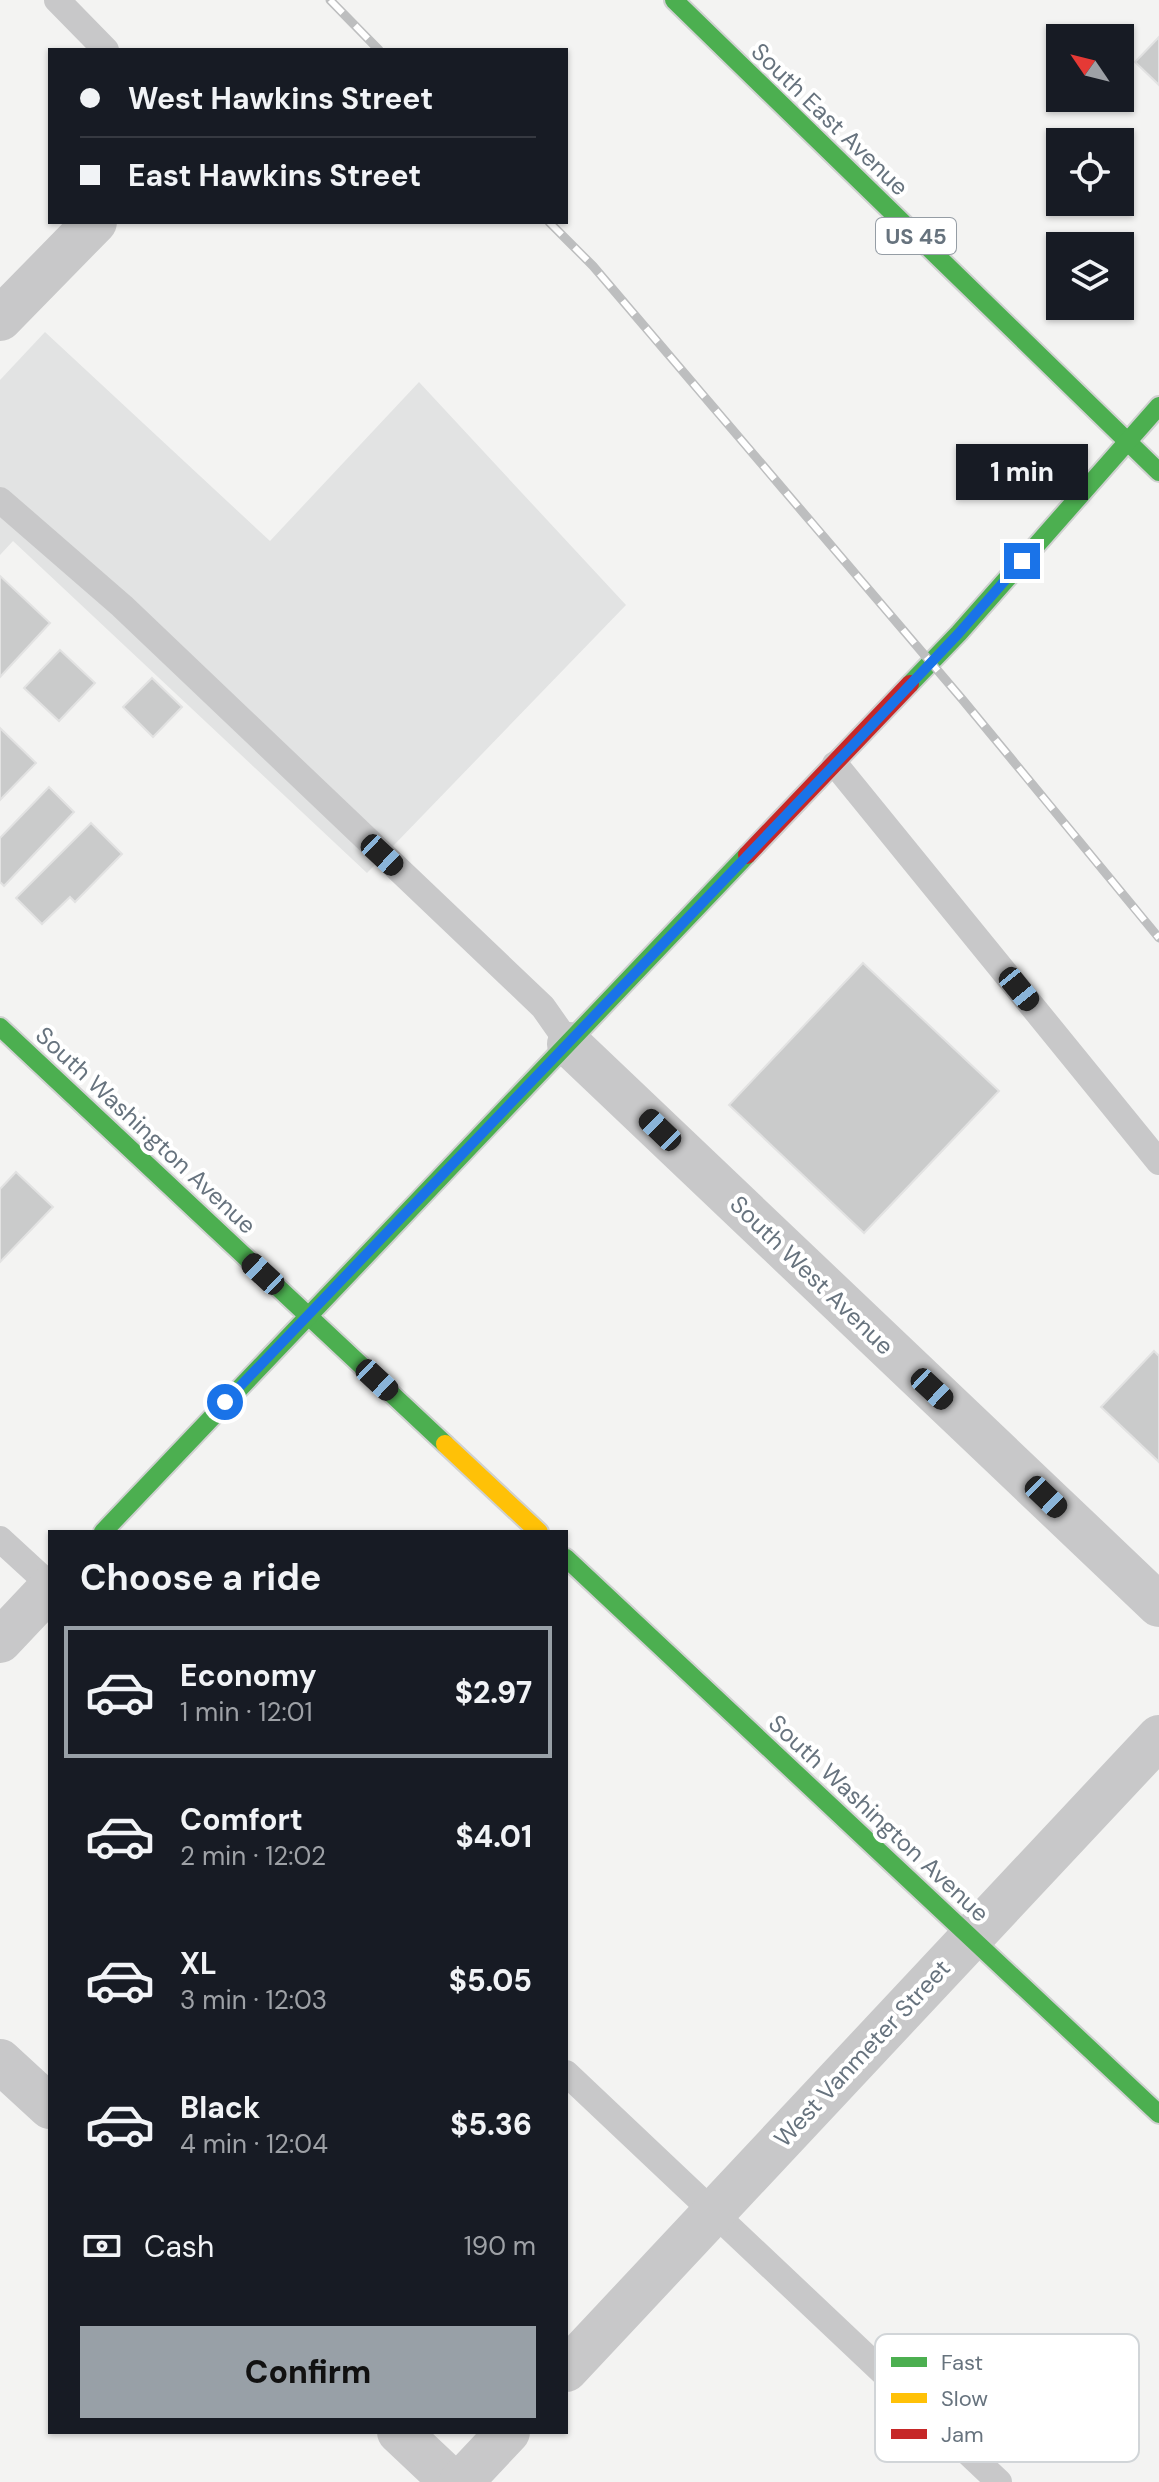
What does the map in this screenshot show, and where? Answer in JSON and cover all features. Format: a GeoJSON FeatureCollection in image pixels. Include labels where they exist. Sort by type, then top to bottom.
{"type":"FeatureCollection","features":[{"type":"Feature","properties":{"kind":"main road","name":"South East Avenue"},"geometry":{"type":"LineString","coordinates":[[674,0],[1159,472]]}},
{"type":"Feature","properties":{"kind":"main road"},"geometry":{"type":"LineString","coordinates":[[105,1530],[959,633],[1159,406]]}},
{"type":"Feature","properties":{"kind":"main road","name":"South Washington Avenue"},"geometry":{"type":"LineString","coordinates":[[0,1027],[537,1530]]}},
{"type":"Feature","properties":{"kind":"main road","name":"South Washington Avenue"},"geometry":{"type":"LineString","coordinates":[[568,1560],[1159,2114]]}},
{"type":"Feature","properties":{"kind":"street"},"geometry":{"type":"LineString","coordinates":[[0,319],[93,224]]}},
{"type":"Feature","properties":{"kind":"street","name":"South West Avenue"},"geometry":{"type":"LineString","coordinates":[[569,1044],[1159,1605]]}},
{"type":"Feature","properties":{"kind":"street"},"geometry":{"type":"LineString","coordinates":[[0,1641],[48,1589]]}},
{"type":"Feature","properties":{"kind":"street","name":"West Vanmeter Street"},"geometry":{"type":"LineString","coordinates":[[568,2368],[1159,1737]]}},
{"type":"Feature","properties":{"kind":"street"},"geometry":{"type":"LineString","coordinates":[[0,2061],[48,2105]]}},
{"type":"Feature","properties":{"kind":"street"},"geometry":{"type":"LineString","coordinates":[[401,2434],[452,2482]]}},
{"type":"Feature","properties":{"kind":"street"},"geometry":{"type":"LineString","coordinates":[[461,2482],[506,2434]]}},
{"type":"Feature","properties":{"kind":"lane"},"geometry":{"type":"LineString","coordinates":[[57,0],[104,48]]}},
{"type":"Feature","properties":{"kind":"lane"},"geometry":{"type":"LineString","coordinates":[[0,500],[122,606],[543,1007],[569,1044]]}},
{"type":"Feature","properties":{"kind":"lane"},"geometry":{"type":"LineString","coordinates":[[835,764],[1159,1162]]}},
{"type":"Feature","properties":{"kind":"lane"},"geometry":{"type":"LineString","coordinates":[[0,1539],[48,1585]]}},
{"type":"Feature","properties":{"kind":"lane"},"geometry":{"type":"LineString","coordinates":[[568,2075],[875,2365]]}},
{"type":"Feature","properties":{"kind":"lane"},"geometry":{"type":"LineString","coordinates":[[978,2462],[999,2482]]}},
{"type":"Feature","properties":{"kind":"shaded area"},"geometry":{"type":"Polygon","coordinates":[[[45,332],[270,541],[419,382],[626,605],[367,873],[13,541],[0,555],[0,380],[45,332]]]}},
{"type":"Feature","properties":{"kind":"building"},"geometry":{"type":"Polygon","coordinates":[[[1159,37],[1159,85],[1135,62],[1159,37]]]}},
{"type":"Feature","properties":{"kind":"building"},"geometry":{"type":"Polygon","coordinates":[[[0,576],[50,623],[0,677],[0,576]]]}},
{"type":"Feature","properties":{"kind":"building"},"geometry":{"type":"Polygon","coordinates":[[[60,650],[95,683],[59,721],[24,688],[60,650]]]}},
{"type":"Feature","properties":{"kind":"building"},"geometry":{"type":"Polygon","coordinates":[[[152,678],[182,707],[153,737],[123,707],[152,678]]]}},
{"type":"Feature","properties":{"kind":"building"},"geometry":{"type":"Polygon","coordinates":[[[0,728],[36,763],[0,800],[0,728]]]}},
{"type":"Feature","properties":{"kind":"building"},"geometry":{"type":"Polygon","coordinates":[[[49,787],[74,812],[4,886],[0,882],[0,838],[49,787]]]}},
{"type":"Feature","properties":{"kind":"building"},"geometry":{"type":"Polygon","coordinates":[[[91,823],[122,854],[75,902],[70,897],[42,924],[16,898],[91,823]]]}},
{"type":"Feature","properties":{"kind":"building"},"geometry":{"type":"Polygon","coordinates":[[[863,963],[999,1091],[864,1233],[729,1105],[863,963]]]}},
{"type":"Feature","properties":{"kind":"building"},"geometry":{"type":"Polygon","coordinates":[[[16,1172],[53,1207],[0,1262],[0,1189],[16,1172]]]}},
{"type":"Feature","properties":{"kind":"building"},"geometry":{"type":"Polygon","coordinates":[[[1154,1351],[1159,1356],[1159,1462],[1101,1407],[1154,1351]]]}},
{"type":"Feature","properties":{"kind":"railway"},"geometry":{"type":"LineString","coordinates":[[330,0],[377,48]]}},
{"type":"Feature","properties":{"kind":"railway"},"geometry":{"type":"LineString","coordinates":[[551,224],[593,266],[962,699],[1159,938]]}},
{"type":"Feature","properties":{"kind":"traffic: fast"},"geometry":{"type":"LineString","coordinates":[[674,0],[1159,472]]}},
{"type":"Feature","properties":{"kind":"traffic: fast"},"geometry":{"type":"LineString","coordinates":[[910,684],[959,633],[1159,406]]}},
{"type":"Feature","properties":{"kind":"traffic: fast"},"geometry":{"type":"LineString","coordinates":[[105,1530],[747,855]]}},
{"type":"Feature","properties":{"kind":"traffic: fast"},"geometry":{"type":"LineString","coordinates":[[0,1027],[445,1444]]}},
{"type":"Feature","properties":{"kind":"traffic: fast"},"geometry":{"type":"LineString","coordinates":[[568,1560],[1159,2114]]}},
{"type":"Feature","properties":{"kind":"traffic: slow"},"geometry":{"type":"LineString","coordinates":[[445,1444],[537,1530]]}},
{"type":"Feature","properties":{"kind":"traffic: jam"},"geometry":{"type":"LineString","coordinates":[[747,855],[910,684]]}},
{"type":"Feature","properties":{"kind":"route"},"geometry":{"type":"LineString","coordinates":[[225,1402],[856,742],[1022,561]]}}]}
